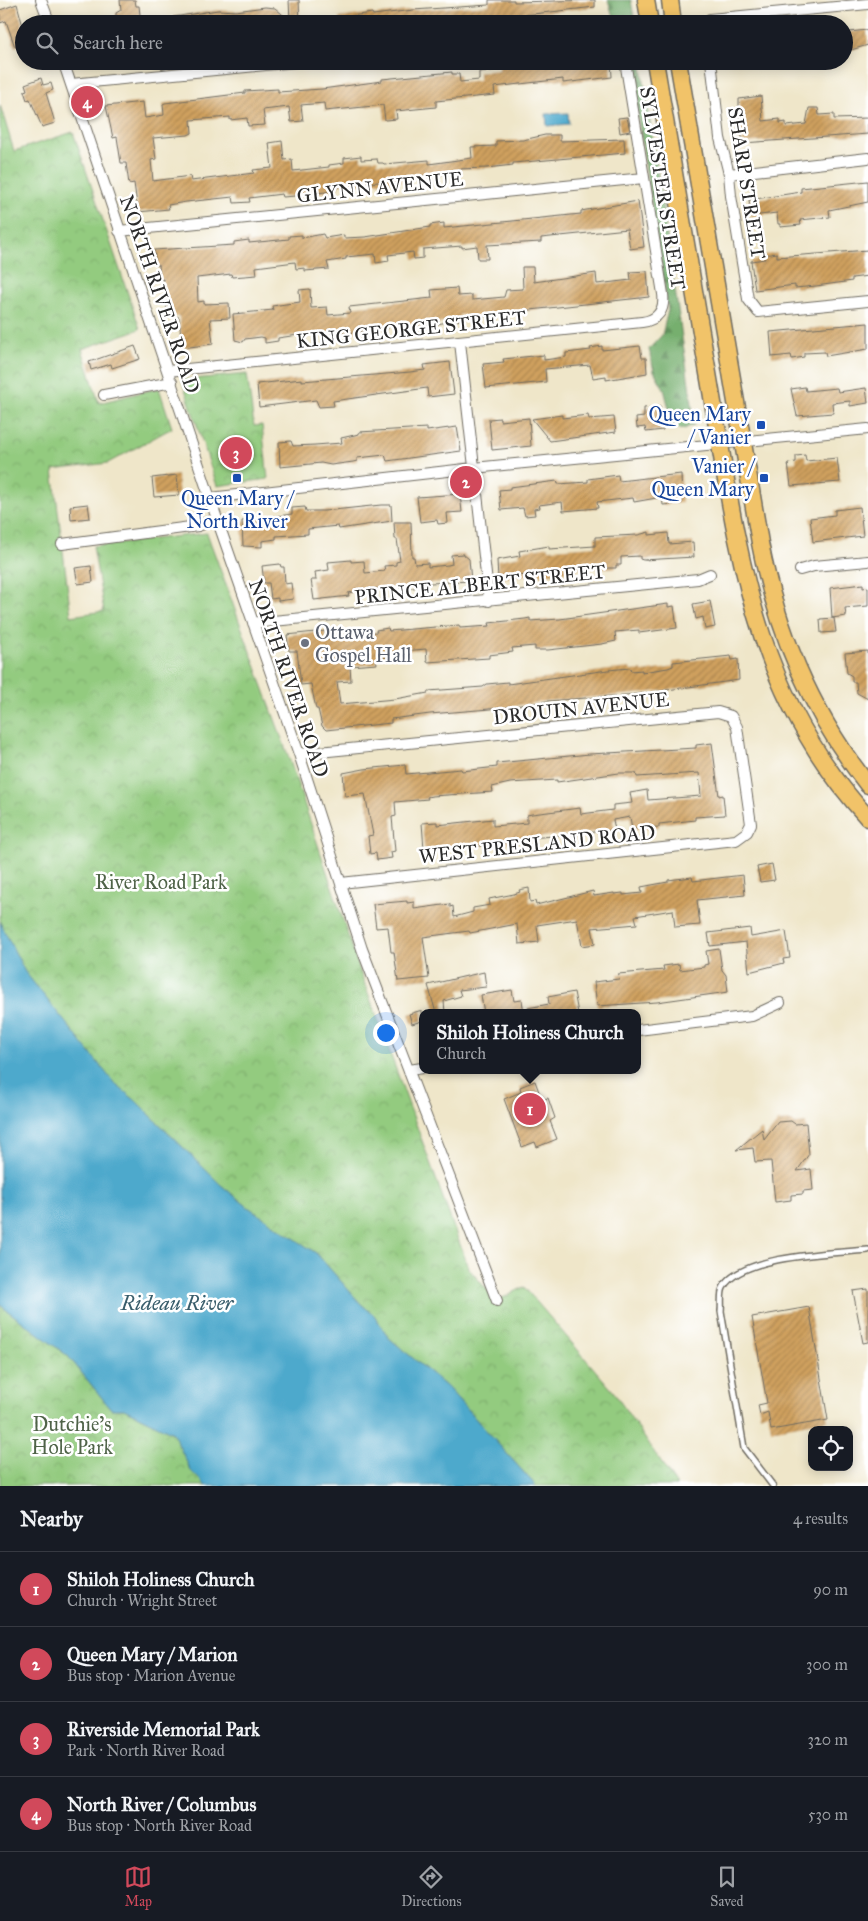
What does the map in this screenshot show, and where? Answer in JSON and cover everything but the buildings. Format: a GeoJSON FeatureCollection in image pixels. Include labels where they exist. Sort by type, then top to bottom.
{"type":"FeatureCollection","features":[{"type":"Feature","properties":{"kind":"main road"},"geometry":{"type":"LineString","coordinates":[[646,0],[648,15]]}},
{"type":"Feature","properties":{"kind":"main road"},"geometry":{"type":"LineString","coordinates":[[670,0],[671,15]]}},
{"type":"Feature","properties":{"kind":"main road"},"geometry":{"type":"LineString","coordinates":[[657,70],[732,519],[751,603],[781,687],[818,755],[868,818]]}},
{"type":"Feature","properties":{"kind":"main road"},"geometry":{"type":"LineString","coordinates":[[680,70],[766,578],[784,634],[814,703],[836,740],[868,785]]}},
{"type":"Feature","properties":{"kind":"street"},"geometry":{"type":"LineString","coordinates":[[41,0],[47,15]]}},
{"type":"Feature","properties":{"kind":"street"},"geometry":{"type":"LineString","coordinates":[[764,15],[868,4]]}},
{"type":"Feature","properties":{"kind":"street","name":"NORTH RIVER ROAD"},"geometry":{"type":"LineString","coordinates":[[66,70],[217,519],[299,754],[310,793],[362,949],[497,1301]]}},
{"type":"Feature","properties":{"kind":"street"},"geometry":{"type":"LineString","coordinates":[[71,84],[215,70]]}},
{"type":"Feature","properties":{"kind":"street","name":"SYLVESTER STREET"},"geometry":{"type":"LineString","coordinates":[[626,70],[664,299],[662,310],[656,318]]}},
{"type":"Feature","properties":{"kind":"street","name":"SHARP STREET"},"geometry":{"type":"LineString","coordinates":[[712,70],[720,138],[729,174],[748,298],[758,312],[868,301]]}},
{"type":"Feature","properties":{"kind":"street"},"geometry":{"type":"LineString","coordinates":[[729,174],[868,158]]}},
{"type":"Feature","properties":{"kind":"street","name":"GLYNN AVENUE"},"geometry":{"type":"LineString","coordinates":[[119,231],[644,178]]}},
{"type":"Feature","properties":{"kind":"street","name":"KING GEORGE STREET"},"geometry":{"type":"LineString","coordinates":[[104,395],[170,377],[642,322],[656,318]]}},
{"type":"Feature","properties":{"kind":"street"},"geometry":{"type":"LineString","coordinates":[[460,342],[489,601]]}},
{"type":"Feature","properties":{"kind":"street"},"geometry":{"type":"LineString","coordinates":[[210,498],[474,468],[868,428]]}},
{"type":"Feature","properties":{"kind":"street"},"geometry":{"type":"LineString","coordinates":[[62,544],[198,526],[217,519]]}},
{"type":"Feature","properties":{"kind":"street"},"geometry":{"type":"LineString","coordinates":[[800,570],[814,566],[868,561]]}},
{"type":"Feature","properties":{"kind":"street","name":"PRINCE ALBERT STREET"},"geometry":{"type":"LineString","coordinates":[[253,623],[698,579],[710,574]]}},
{"type":"Feature","properties":{"kind":"street","name":"DROUIN AVENUE"},"geometry":{"type":"LineString","coordinates":[[299,754],[724,712],[732,716],[737,727],[751,815],[749,831],[736,840]]}},
{"type":"Feature","properties":{"kind":"street","name":"WEST PRESLAND ROAD"},"geometry":{"type":"LineString","coordinates":[[341,883],[736,840]]}},
{"type":"Feature","properties":{"kind":"street"},"geometry":{"type":"LineString","coordinates":[[641,1030],[752,1016],[780,1002]]}},
{"type":"Feature","properties":{"kind":"street"},"geometry":{"type":"LineString","coordinates":[[409,1070],[419,1068]]}},
{"type":"Feature","properties":{"kind":"lane"},"geometry":{"type":"LineString","coordinates":[[773,1486],[744,1448],[721,1311],[722,1289],[737,1272],[776,1260],[868,1250]]}},
{"type":"Feature","properties":{"kind":"green space"},"geometry":{"type":"Polygon","coordinates":[[[608,0],[631,0],[634,15],[614,15],[608,0]]]}},
{"type":"Feature","properties":{"kind":"green space"},"geometry":{"type":"Polygon","coordinates":[[[630,70],[642,70],[695,424],[684,429],[674,428],[664,389],[654,371],[649,349],[662,335],[668,310],[630,70]]]}},
{"type":"Feature","properties":{"kind":"green space","name":"River Road Park"},"geometry":{"type":"Polygon","coordinates":[[[0,105],[14,151],[73,132],[140,329],[82,349],[99,403],[159,388],[172,428],[108,463],[53,470],[71,616],[104,611],[93,546],[207,533],[289,758],[360,971],[469,1269],[497,1301],[524,1287],[613,1391],[677,1486],[536,1486],[447,1387],[389,1338],[374,1315],[361,1304],[316,1253],[248,1207],[221,1185],[135,1100],[114,1084],[25,972],[3,929],[0,922],[0,105]]]}},
{"type":"Feature","properties":{"kind":"green space"},"geometry":{"type":"Polygon","coordinates":[[[247,374],[254,426],[262,425],[268,479],[217,486],[182,380],[247,374]]]}},
{"type":"Feature","properties":{"kind":"green space","name":"Dutchie's Hole Park"},"geometry":{"type":"Polygon","coordinates":[[[0,1305],[68,1356],[111,1409],[124,1409],[173,1433],[191,1471],[206,1486],[0,1486],[0,1305]]]}},
{"type":"Feature","properties":{"kind":"water"},"geometry":{"type":"Polygon","coordinates":[[[568,113],[569,124],[547,126],[546,114],[568,113]]]}},
{"type":"Feature","properties":{"kind":"water","name":"Rideau River"},"geometry":{"type":"Polygon","coordinates":[[[0,922],[25,972],[115,1084],[135,1100],[221,1185],[248,1207],[316,1253],[361,1304],[374,1315],[389,1338],[447,1387],[536,1486],[206,1486],[191,1471],[173,1433],[124,1409],[111,1409],[68,1356],[0,1305],[0,922]]]}},
{"type":"Feature","properties":{"kind":"place","name":"North River / Columbus"},"geometry":{"type":"Point","coordinates":[87,102]}},
{"type":"Feature","properties":{"kind":"place","name":"Queen Mary / Vanier"},"geometry":{"type":"Point","coordinates":[761,425]}},
{"type":"Feature","properties":{"kind":"place","name":"Riverside Memorial Park"},"geometry":{"type":"Point","coordinates":[236,453]}},
{"type":"Feature","properties":{"kind":"place","name":"Queen Mary / North River"},"geometry":{"type":"Point","coordinates":[237,478]}},
{"type":"Feature","properties":{"kind":"place","name":"Vanier / Queen Mary"},"geometry":{"type":"Point","coordinates":[764,478]}},
{"type":"Feature","properties":{"kind":"place","name":"Queen Mary / Marion"},"geometry":{"type":"Point","coordinates":[466,482]}},
{"type":"Feature","properties":{"kind":"place","name":"Ottawa Gospel Hall"},"geometry":{"type":"Point","coordinates":[305,643]}},
{"type":"Feature","properties":{"kind":"place","name":"Shiloh Holiness Church"},"geometry":{"type":"Point","coordinates":[530,1109]}}]}
